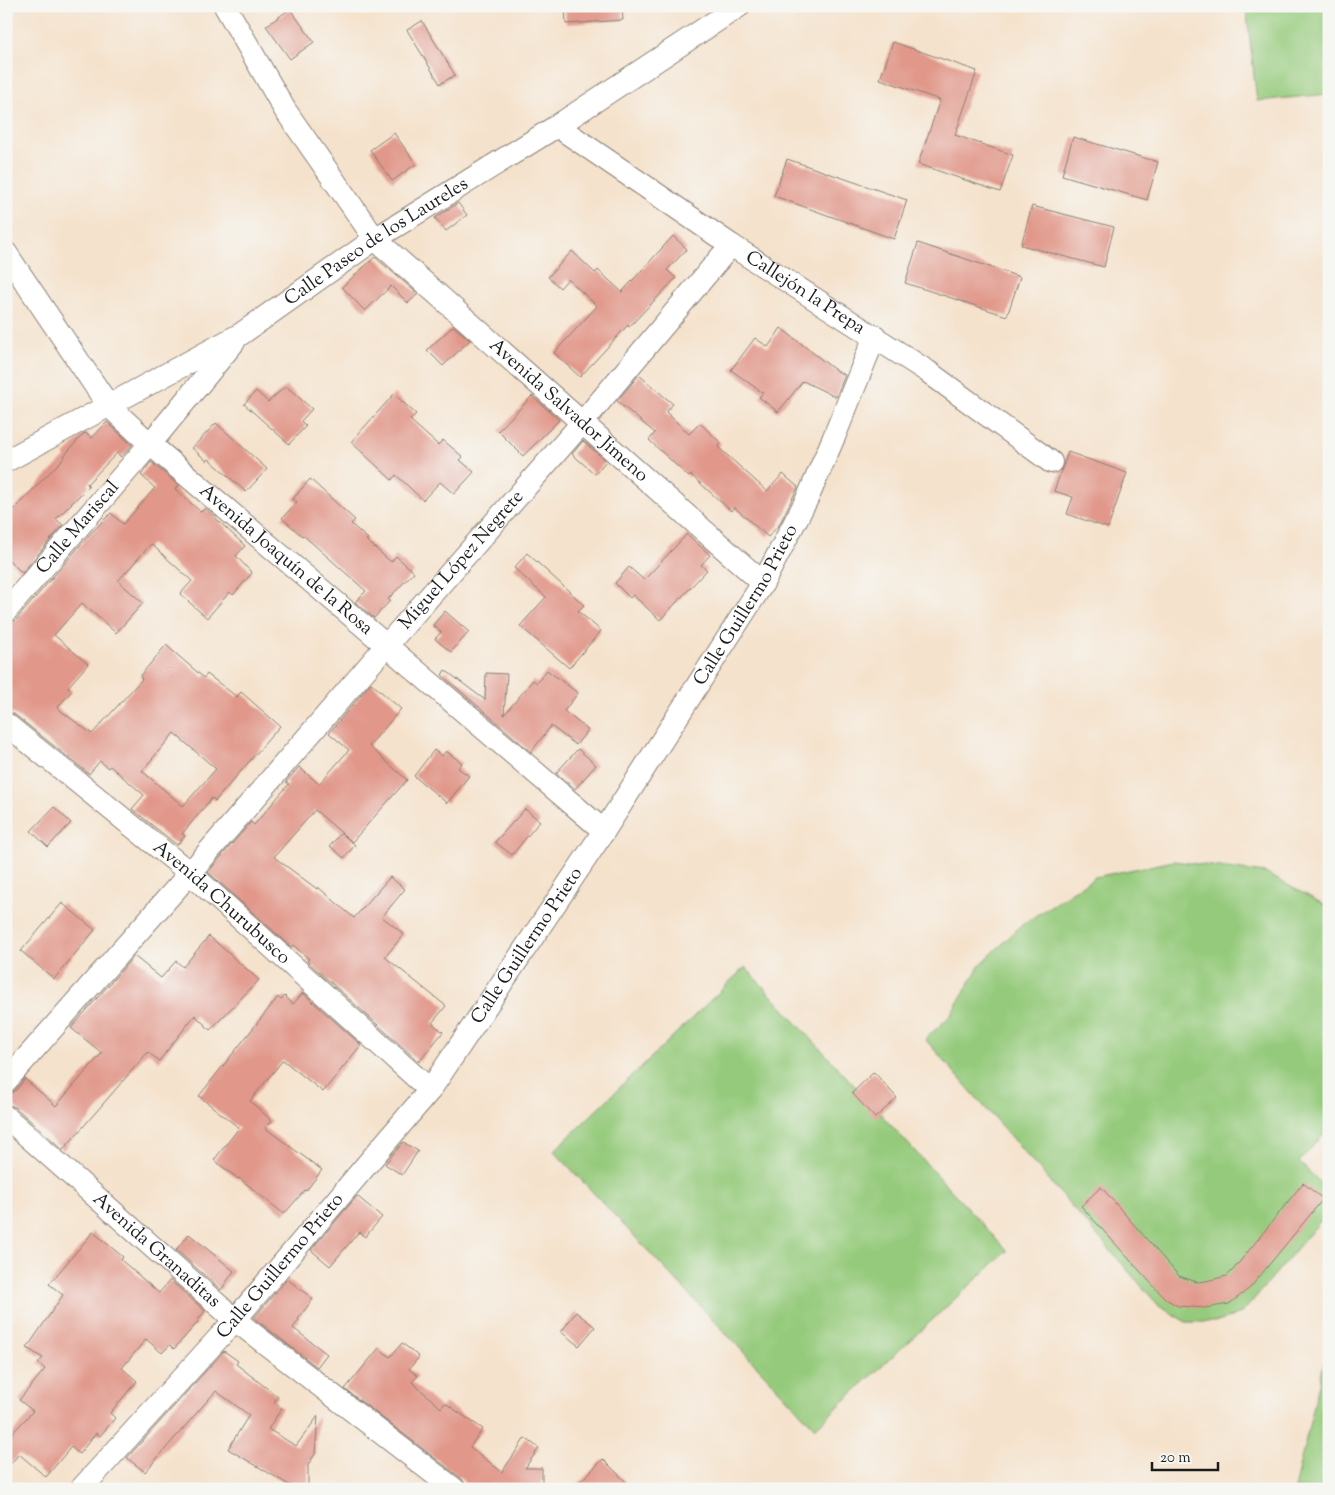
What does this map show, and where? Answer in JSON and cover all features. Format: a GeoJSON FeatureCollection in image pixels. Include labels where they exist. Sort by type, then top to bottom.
{"type":"FeatureCollection","features":[{"type":"Feature","properties":{"kind":"street","name":"Avenida Salvador Jimeno"},"geometry":{"type":"LineString","coordinates":[[225,6],[285,110],[375,239],[763,583]]}},
{"type":"Feature","properties":{"kind":"street","name":"Calle Paseo de los Laureles"},"geometry":{"type":"LineString","coordinates":[[6,461],[241,334],[375,239],[557,126],[739,6]]}},
{"type":"Feature","properties":{"kind":"street","name":"Callejón la Prepa"},"geometry":{"type":"LineString","coordinates":[[557,126],[731,245],[928,371],[1051,462]]}},
{"type":"Feature","properties":{"kind":"street","name":"Miguel López Negrete"},"geometry":{"type":"LineString","coordinates":[[6,1081],[582,423],[731,245]]}},
{"type":"Feature","properties":{"kind":"street","name":"Avenida Joaquín de la Rosa"},"geometry":{"type":"LineString","coordinates":[[6,253],[108,406],[150,444],[604,831]]}},
{"type":"Feature","properties":{"kind":"street","name":"Calle Mariscal"},"geometry":{"type":"LineString","coordinates":[[6,611],[150,444],[241,334]]}},
{"type":"Feature","properties":{"kind":"street","name":"Calle Guillermo Prieto"},"geometry":{"type":"LineString","coordinates":[[81,1489],[235,1320],[430,1090],[604,831],[763,583],[808,497],[875,336]]}},
{"type":"Feature","properties":{"kind":"street","name":"Avenida Churubusco"},"geometry":{"type":"LineString","coordinates":[[6,724],[190,873],[430,1090]]}},
{"type":"Feature","properties":{"kind":"street","name":"Avenida Granaditas"},"geometry":{"type":"LineString","coordinates":[[6,1117],[235,1320],[454,1489]]}},
{"type":"Feature","properties":{"kind":"green space"},"geometry":{"type":"Polygon","coordinates":[[[1246,6],[1329,6],[1329,94],[1257,101],[1246,6]]]}},
{"type":"Feature","properties":{"kind":"green space"},"geometry":{"type":"Polygon","coordinates":[[[1174,861],[1265,873],[1329,907],[1329,1128],[1299,1162],[1329,1191],[1329,1211],[1243,1312],[1218,1322],[1186,1322],[1159,1306],[925,1039],[950,1016],[980,965],[1023,924],[1095,877],[1174,861]]]}},
{"type":"Feature","properties":{"kind":"green space"},"geometry":{"type":"Polygon","coordinates":[[[745,967],[1007,1251],[815,1428],[554,1151],[745,967]]]}},
{"type":"Feature","properties":{"kind":"green space"},"geometry":{"type":"Polygon","coordinates":[[[1324,1363],[1329,1363],[1329,1489],[1294,1489],[1324,1363]]]}},
{"type":"Feature","properties":{"kind":"building"},"geometry":{"type":"Polygon","coordinates":[[[565,6],[622,6],[623,20],[566,24],[565,6]]]}},
{"type":"Feature","properties":{"kind":"building"},"geometry":{"type":"Polygon","coordinates":[[[290,9],[314,42],[290,59],[266,26],[290,9]]]}},
{"type":"Feature","properties":{"kind":"building"},"geometry":{"type":"Polygon","coordinates":[[[422,21],[455,75],[440,84],[407,30],[422,21]]]}},
{"type":"Feature","properties":{"kind":"building"},"geometry":{"type":"Polygon","coordinates":[[[893,42],[977,71],[955,135],[1013,155],[1000,192],[918,164],[940,100],[880,79],[893,42]]]}},
{"type":"Feature","properties":{"kind":"building"},"geometry":{"type":"Polygon","coordinates":[[[394,133],[416,164],[392,181],[370,150],[394,133]]]}},
{"type":"Feature","properties":{"kind":"building"},"geometry":{"type":"Polygon","coordinates":[[[1073,137],[1158,162],[1147,200],[1062,175],[1073,137]]]}},
{"type":"Feature","properties":{"kind":"building"},"geometry":{"type":"Polygon","coordinates":[[[787,159],[907,200],[894,239],[774,196],[787,159]]]}},
{"type":"Feature","properties":{"kind":"building"},"geometry":{"type":"Polygon","coordinates":[[[458,203],[467,215],[446,231],[435,218],[458,203]]]}},
{"type":"Feature","properties":{"kind":"building"},"geometry":{"type":"Polygon","coordinates":[[[1032,206],[1114,227],[1104,267],[1021,245],[1032,206]]]}},
{"type":"Feature","properties":{"kind":"building"},"geometry":{"type":"Polygon","coordinates":[[[673,236],[687,249],[667,270],[676,278],[629,327],[628,325],[580,377],[554,353],[597,306],[568,279],[560,288],[548,277],[572,251],[595,273],[598,270],[622,292],[673,236]]]}},
{"type":"Feature","properties":{"kind":"building"},"geometry":{"type":"Polygon","coordinates":[[[918,243],[1020,277],[1007,316],[905,283],[918,243]]]}},
{"type":"Feature","properties":{"kind":"building"},"geometry":{"type":"Polygon","coordinates":[[[375,257],[418,294],[408,303],[391,286],[365,311],[342,287],[375,257]]]}},
{"type":"Feature","properties":{"kind":"building"},"geometry":{"type":"Polygon","coordinates":[[[453,326],[470,340],[443,366],[427,350],[453,326]]]}},
{"type":"Feature","properties":{"kind":"building"},"geometry":{"type":"Polygon","coordinates":[[[781,328],[835,370],[845,375],[836,397],[803,381],[778,412],[759,397],[763,393],[731,370],[755,338],[768,347],[781,328]]]}},
{"type":"Feature","properties":{"kind":"building"},"geometry":{"type":"Polygon","coordinates":[[[639,375],[673,404],[666,412],[689,434],[700,423],[721,443],[718,447],[767,491],[783,474],[798,487],[779,525],[768,537],[734,507],[731,511],[691,475],[689,477],[649,440],[655,433],[617,401],[639,375]]]}},
{"type":"Feature","properties":{"kind":"building"},"geometry":{"type":"Polygon","coordinates":[[[286,386],[312,409],[301,421],[306,426],[289,444],[244,404],[256,391],[268,402],[286,386]]]}},
{"type":"Feature","properties":{"kind":"building"},"geometry":{"type":"Polygon","coordinates":[[[394,394],[416,414],[410,420],[438,445],[443,440],[463,457],[460,460],[474,472],[454,494],[440,482],[423,500],[396,475],[392,480],[351,442],[394,394]]]}},
{"type":"Feature","properties":{"kind":"building"},"geometry":{"type":"Polygon","coordinates":[[[532,396],[559,420],[523,456],[498,431],[532,396]]]}},
{"type":"Feature","properties":{"kind":"building"},"geometry":{"type":"Polygon","coordinates":[[[107,422],[132,445],[121,457],[117,453],[87,484],[89,486],[56,519],[63,525],[22,573],[6,557],[6,517],[65,457],[83,434],[86,433],[92,438],[107,422]]]}},
{"type":"Feature","properties":{"kind":"building"},"geometry":{"type":"Polygon","coordinates":[[[216,423],[267,469],[246,492],[209,459],[207,461],[192,448],[216,423]]]}},
{"type":"Feature","properties":{"kind":"building"},"geometry":{"type":"Polygon","coordinates":[[[583,441],[606,461],[595,474],[572,454],[583,441]]]}},
{"type":"Feature","properties":{"kind":"building"},"geometry":{"type":"Polygon","coordinates":[[[1068,452],[1127,473],[1108,528],[1067,514],[1073,497],[1054,491],[1068,452]]]}},
{"type":"Feature","properties":{"kind":"building"},"geometry":{"type":"Polygon","coordinates":[[[151,462],[179,486],[175,489],[201,512],[205,508],[245,546],[236,556],[252,573],[233,595],[230,592],[207,618],[180,594],[192,581],[151,544],[118,581],[143,603],[116,633],[82,603],[54,635],[88,664],[68,687],[72,691],[57,708],[92,734],[142,679],[140,676],[166,645],[204,678],[207,674],[237,697],[241,692],[280,726],[215,801],[212,798],[182,834],[185,836],[177,845],[132,809],[144,795],[110,766],[108,768],[100,761],[89,774],[14,714],[6,711],[6,624],[16,620],[89,535],[111,513],[123,524],[155,488],[141,475],[151,462]],[[174,733],[142,771],[183,806],[216,769],[174,733]]]}},
{"type":"Feature","properties":{"kind":"building"},"geometry":{"type":"Polygon","coordinates":[[[310,479],[355,520],[351,524],[368,539],[366,540],[391,562],[396,556],[414,572],[388,599],[390,601],[374,618],[355,602],[366,591],[282,518],[297,502],[293,499],[310,479]]]}},
{"type":"Feature","properties":{"kind":"building"},"geometry":{"type":"Polygon","coordinates":[[[687,534],[710,555],[701,565],[707,570],[660,620],[633,595],[630,598],[615,583],[629,567],[644,580],[687,534]]]}},
{"type":"Feature","properties":{"kind":"building"},"geometry":{"type":"Polygon","coordinates":[[[527,553],[584,605],[578,611],[601,631],[569,668],[520,626],[546,597],[514,568],[527,553]]]}},
{"type":"Feature","properties":{"kind":"building"},"geometry":{"type":"Polygon","coordinates":[[[445,611],[469,632],[451,652],[435,639],[441,632],[433,625],[445,611]]]}},
{"type":"Feature","properties":{"kind":"building"},"geometry":{"type":"Polygon","coordinates":[[[445,670],[485,700],[486,673],[507,674],[504,715],[533,680],[537,683],[547,670],[578,693],[564,711],[588,730],[576,745],[551,726],[531,752],[442,675],[445,670]]]}},
{"type":"Feature","properties":{"kind":"building"},"geometry":{"type":"Polygon","coordinates":[[[371,683],[401,709],[369,746],[407,780],[352,842],[315,810],[274,857],[317,889],[318,887],[354,918],[390,877],[405,889],[382,917],[404,934],[385,957],[446,1006],[432,1023],[443,1032],[419,1062],[307,961],[309,959],[293,945],[291,947],[208,872],[251,822],[254,825],[289,784],[286,782],[299,767],[319,784],[349,750],[329,733],[371,683]]]}},
{"type":"Feature","properties":{"kind":"building"},"geometry":{"type":"Polygon","coordinates":[[[578,749],[596,765],[575,789],[556,773],[578,749]]]}},
{"type":"Feature","properties":{"kind":"building"},"geometry":{"type":"Polygon","coordinates":[[[434,750],[442,756],[446,751],[462,763],[458,768],[469,776],[447,803],[414,776],[434,750]]]}},
{"type":"Feature","properties":{"kind":"building"},"geometry":{"type":"Polygon","coordinates":[[[54,807],[71,823],[48,847],[31,831],[54,807]]]}},
{"type":"Feature","properties":{"kind":"building"},"geometry":{"type":"Polygon","coordinates":[[[525,809],[540,821],[512,855],[495,842],[525,809]]]}},
{"type":"Feature","properties":{"kind":"building"},"geometry":{"type":"Polygon","coordinates":[[[341,833],[355,845],[344,858],[330,846],[341,833]]]}},
{"type":"Feature","properties":{"kind":"building"},"geometry":{"type":"Polygon","coordinates":[[[62,903],[95,930],[54,979],[21,951],[62,903]]]}},
{"type":"Feature","properties":{"kind":"building"},"geometry":{"type":"Polygon","coordinates":[[[209,936],[259,980],[210,1030],[195,1015],[159,1061],[148,1052],[63,1150],[15,1107],[6,1104],[6,1096],[16,1090],[25,1079],[56,1106],[102,1053],[71,1028],[134,956],[161,978],[176,961],[183,967],[209,936]]]}},
{"type":"Feature","properties":{"kind":"building"},"geometry":{"type":"Polygon","coordinates":[[[303,993],[361,1045],[323,1092],[283,1060],[250,1101],[272,1121],[265,1128],[322,1170],[306,1191],[284,1214],[214,1160],[239,1128],[199,1096],[278,997],[281,1000],[285,996],[293,1004],[303,993]]]}},
{"type":"Feature","properties":{"kind":"building"},"geometry":{"type":"Polygon","coordinates":[[[874,1072],[897,1098],[875,1118],[852,1093],[874,1072]]]}},
{"type":"Feature","properties":{"kind":"building"},"geometry":{"type":"Polygon","coordinates":[[[403,1142],[418,1151],[402,1175],[385,1164],[403,1142]]]}},
{"type":"Feature","properties":{"kind":"building"},"geometry":{"type":"Polygon","coordinates":[[[1303,1183],[1323,1199],[1250,1288],[1229,1304],[1205,1308],[1178,1306],[1167,1300],[1081,1206],[1101,1187],[1179,1276],[1197,1282],[1227,1276],[1303,1183]]]}},
{"type":"Feature","properties":{"kind":"building"},"geometry":{"type":"Polygon","coordinates":[[[357,1196],[382,1217],[365,1237],[359,1232],[330,1266],[311,1250],[357,1196]]]}},
{"type":"Feature","properties":{"kind":"building"},"geometry":{"type":"Polygon","coordinates":[[[93,1232],[123,1257],[121,1260],[159,1293],[170,1280],[205,1311],[198,1322],[174,1349],[170,1345],[162,1353],[146,1339],[122,1368],[137,1381],[110,1413],[115,1418],[100,1436],[96,1433],[79,1454],[71,1447],[46,1477],[19,1454],[6,1469],[6,1440],[33,1411],[19,1400],[45,1369],[38,1363],[43,1358],[27,1348],[63,1295],[49,1284],[93,1232]]]}},
{"type":"Feature","properties":{"kind":"building"},"geometry":{"type":"Polygon","coordinates":[[[189,1234],[234,1271],[221,1290],[176,1250],[189,1234]]]}},
{"type":"Feature","properties":{"kind":"building"},"geometry":{"type":"Polygon","coordinates":[[[287,1279],[313,1299],[293,1328],[327,1354],[317,1367],[254,1318],[287,1279]]]}},
{"type":"Feature","properties":{"kind":"building"},"geometry":{"type":"Polygon","coordinates":[[[576,1312],[595,1327],[579,1346],[561,1332],[576,1312]]]}},
{"type":"Feature","properties":{"kind":"building"},"geometry":{"type":"Polygon","coordinates":[[[402,1343],[419,1357],[409,1369],[418,1376],[412,1382],[441,1408],[445,1403],[483,1429],[470,1447],[502,1472],[525,1438],[539,1448],[525,1468],[542,1468],[542,1489],[468,1489],[462,1479],[345,1389],[379,1348],[390,1357],[402,1343]]]}},
{"type":"Feature","properties":{"kind":"building"},"geometry":{"type":"Polygon","coordinates":[[[224,1351],[238,1361],[236,1364],[278,1397],[274,1402],[282,1408],[268,1429],[296,1446],[318,1416],[315,1454],[308,1465],[308,1489],[296,1489],[228,1449],[249,1415],[216,1391],[145,1472],[127,1458],[224,1351]]]}},
{"type":"Feature","properties":{"kind":"building"},"geometry":{"type":"Polygon","coordinates":[[[603,1459],[633,1489],[573,1489],[603,1459]]]}}]}
